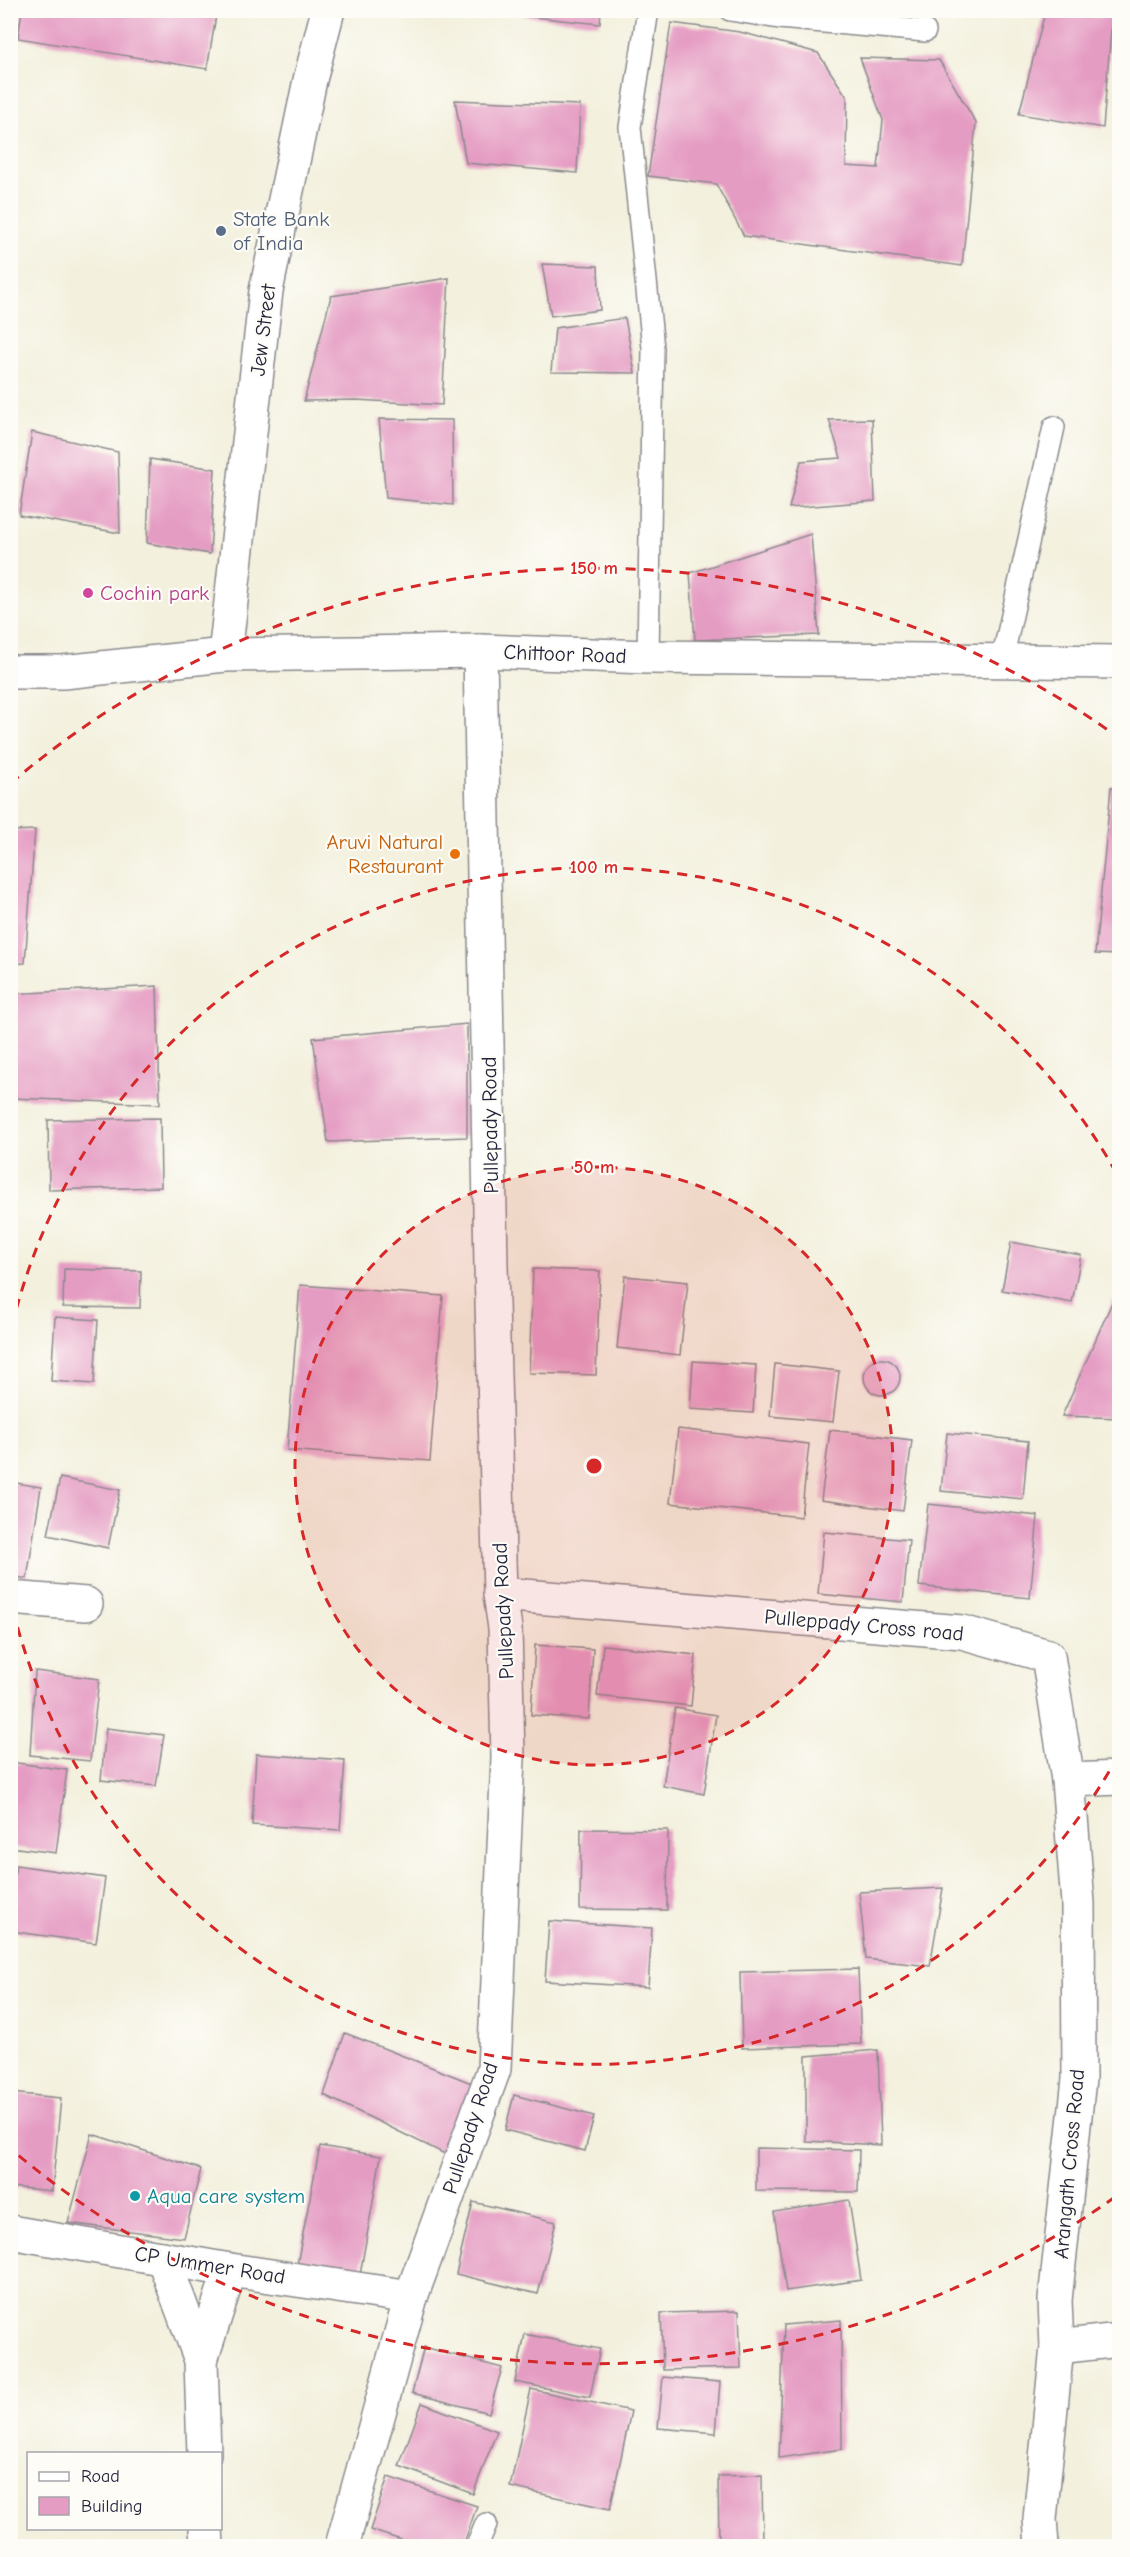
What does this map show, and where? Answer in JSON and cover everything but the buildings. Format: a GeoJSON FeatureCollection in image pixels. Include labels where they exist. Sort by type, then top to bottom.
{"type":"FeatureCollection","features":[{"type":"Feature","properties":{"kind":"street","name":"Jew Street"},"geometry":{"type":"LineString","coordinates":[[225,655],[266,291],[310,80],[328,10]]}},
{"type":"Feature","properties":{"kind":"street","name":"Chittoor Road"},"geometry":{"type":"LineString","coordinates":[[10,672],[63,672],[225,655],[480,651],[648,657],[1119,662]]}},
{"type":"Feature","properties":{"kind":"street","name":"Pullepady Road"},"geometry":{"type":"LineString","coordinates":[[342,2546],[411,2297],[494,2069],[508,1758],[505,1628],[500,1594],[491,1266],[480,651]]}},
{"type":"Feature","properties":{"kind":"street","name":"Pulleppady Cross road"},"geometry":{"type":"LineString","coordinates":[[500,1594],[962,1632],[1048,1656],[1068,1780]]}},
{"type":"Feature","properties":{"kind":"street"},"geometry":{"type":"LineString","coordinates":[[10,1598],[86,1605]]}},
{"type":"Feature","properties":{"kind":"street"},"geometry":{"type":"LineString","coordinates":[[1068,1780],[1119,1778]]}},
{"type":"Feature","properties":{"kind":"street","name":"Arangath Cross Road"},"geometry":{"type":"LineString","coordinates":[[1042,2547],[1040,2519],[1057,2347],[1055,2300],[1079,2079],[1078,1903],[1068,1780]]}},
{"type":"Feature","properties":{"kind":"street","name":"CP Ummer Road"},"geometry":{"type":"LineString","coordinates":[[10,2232],[230,2270],[411,2297]]}},
{"type":"Feature","properties":{"kind":"street"},"geometry":{"type":"LineString","coordinates":[[163,2258],[201,2360],[204,2452]]}},
{"type":"Feature","properties":{"kind":"street"},"geometry":{"type":"LineString","coordinates":[[201,2360],[230,2270]]}},
{"type":"Feature","properties":{"kind":"street"},"geometry":{"type":"LineString","coordinates":[[1057,2347],[1119,2340]]}},
{"type":"Feature","properties":{"kind":"street"},"geometry":{"type":"LineString","coordinates":[[206,2530],[207,2547]]}},
{"type":"Feature","properties":{"kind":"lane"},"geometry":{"type":"LineString","coordinates":[[648,10],[630,127],[653,348],[648,657]]}},
{"type":"Feature","properties":{"kind":"lane"},"geometry":{"type":"LineString","coordinates":[[730,10],[779,18],[925,31]]}},
{"type":"Feature","properties":{"kind":"lane"},"geometry":{"type":"LineString","coordinates":[[1002,660],[1054,427]]}},
{"type":"Feature","properties":{"kind":"lane"},"geometry":{"type":"LineString","coordinates":[[477,2547],[486,2524]]}},
{"type":"Feature","properties":{"kind":"place","name":"State Bank of India"},"geometry":{"type":"Point","coordinates":[221,231]}},
{"type":"Feature","properties":{"kind":"place","name":"Cochin park"},"geometry":{"type":"Point","coordinates":[88,593]}},
{"type":"Feature","properties":{"kind":"place","name":"Aruvi Natural Restaurant"},"geometry":{"type":"Point","coordinates":[455,854]}},
{"type":"Feature","properties":{"kind":"place","name":"Aqua care system"},"geometry":{"type":"Point","coordinates":[135,2196]}}]}
